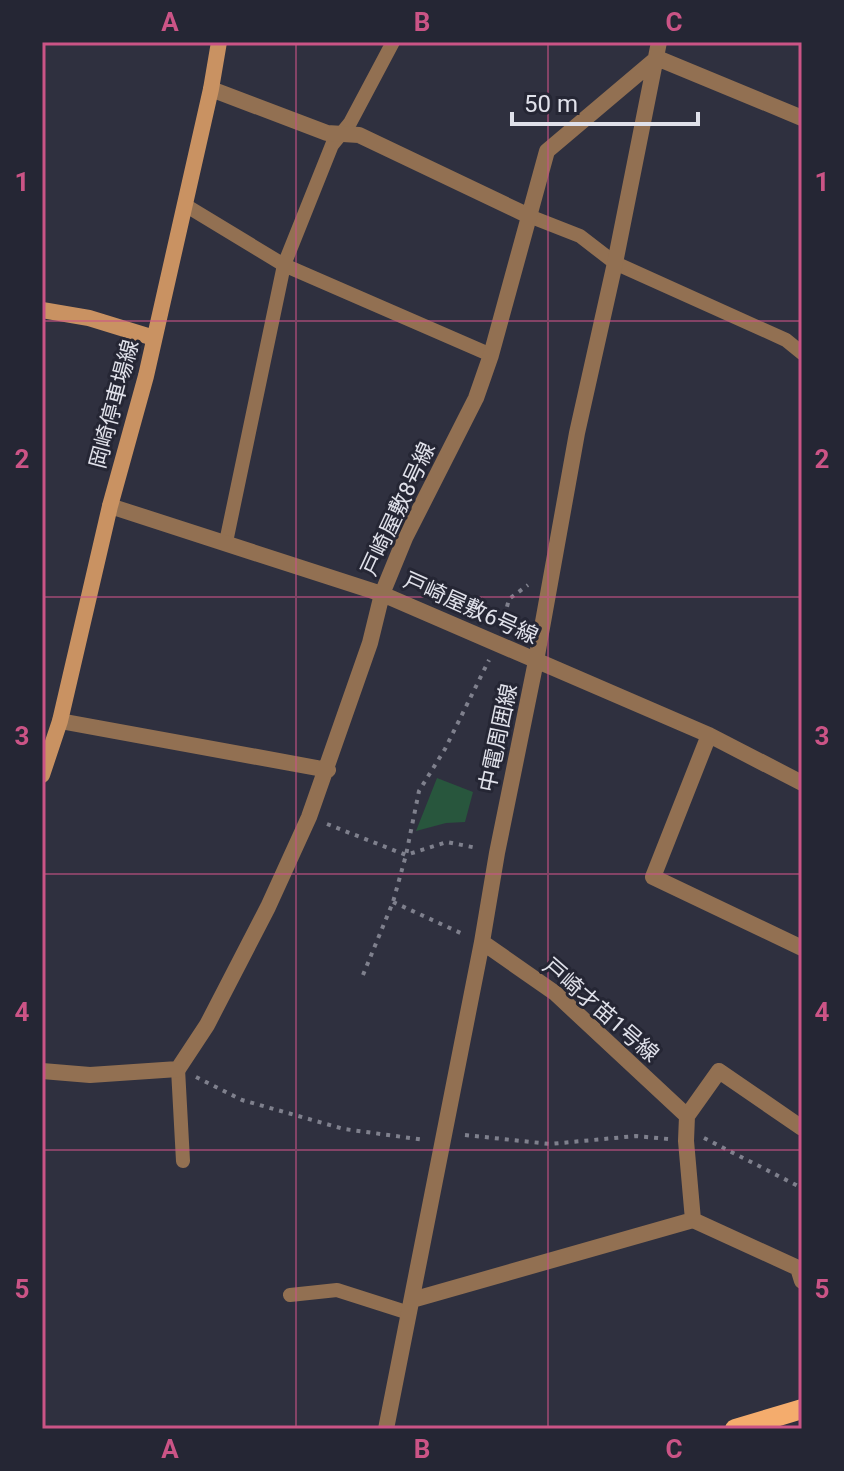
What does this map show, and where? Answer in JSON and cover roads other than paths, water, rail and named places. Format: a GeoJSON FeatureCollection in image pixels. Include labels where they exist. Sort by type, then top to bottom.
{"type":"FeatureCollection","features":[{"type":"Feature","properties":{"kind":"main road","name":"岡崎停車場線"},"geometry":{"type":"LineString","coordinates":[[42,773],[60,721],[110,506],[154,338],[219,42]]}},
{"type":"Feature","properties":{"kind":"main road"},"geometry":{"type":"LineString","coordinates":[[42,310],[89,318],[154,338]]}},
{"type":"Feature","properties":{"kind":"main road"},"geometry":{"type":"LineString","coordinates":[[735,1429],[802,1409]]}},
{"type":"Feature","properties":{"kind":"street"},"geometry":{"type":"LineString","coordinates":[[658,50],[802,118]]}},
{"type":"Feature","properties":{"kind":"street","name":"戸崎屋敷8号線"},"geometry":{"type":"LineString","coordinates":[[178,1069],[207,1025],[268,907],[328,770],[370,643],[382,594],[405,538],[476,398],[491,355],[547,151],[658,50]]}},
{"type":"Feature","properties":{"kind":"street","name":"中電周囲線"},"geometry":{"type":"LineString","coordinates":[[386,1429],[536,661],[577,433],[658,50]]}},
{"type":"Feature","properties":{"kind":"street"},"geometry":{"type":"LineString","coordinates":[[211,89],[327,133],[359,135],[529,216]]}},
{"type":"Feature","properties":{"kind":"street","name":"戸崎屋敷6号線"},"geometry":{"type":"LineString","coordinates":[[110,506],[382,594],[709,735],[802,783]]}},
{"type":"Feature","properties":{"kind":"street"},"geometry":{"type":"LineString","coordinates":[[60,721],[328,770]]}},
{"type":"Feature","properties":{"kind":"street"},"geometry":{"type":"LineString","coordinates":[[709,735],[653,877],[802,948]]}},
{"type":"Feature","properties":{"kind":"street","name":"戸崎才苗1号線"},"geometry":{"type":"LineString","coordinates":[[482,942],[555,993],[687,1129]]}},
{"type":"Feature","properties":{"kind":"street"},"geometry":{"type":"LineString","coordinates":[[42,1071],[90,1075],[178,1069]]}},
{"type":"Feature","properties":{"kind":"street"},"geometry":{"type":"LineString","coordinates":[[693,1220],[687,1129],[719,1071],[802,1128]]}},
{"type":"Feature","properties":{"kind":"street"},"geometry":{"type":"LineString","coordinates":[[410,1307],[693,1220],[798,1268],[802,1281]]}},
{"type":"Feature","properties":{"kind":"lane"},"geometry":{"type":"LineString","coordinates":[[226,542],[284,265],[332,145],[350,123],[393,42]]}},
{"type":"Feature","properties":{"kind":"lane"},"geometry":{"type":"LineString","coordinates":[[185,205],[284,265],[491,355]]}},
{"type":"Feature","properties":{"kind":"lane"},"geometry":{"type":"LineString","coordinates":[[529,216],[580,236],[615,263],[786,340],[802,353]]}},
{"type":"Feature","properties":{"kind":"lane"},"geometry":{"type":"LineString","coordinates":[[178,1069],[183,1161]]}},
{"type":"Feature","properties":{"kind":"lane"},"geometry":{"type":"LineString","coordinates":[[290,1295],[337,1290],[410,1307]]}}]}
